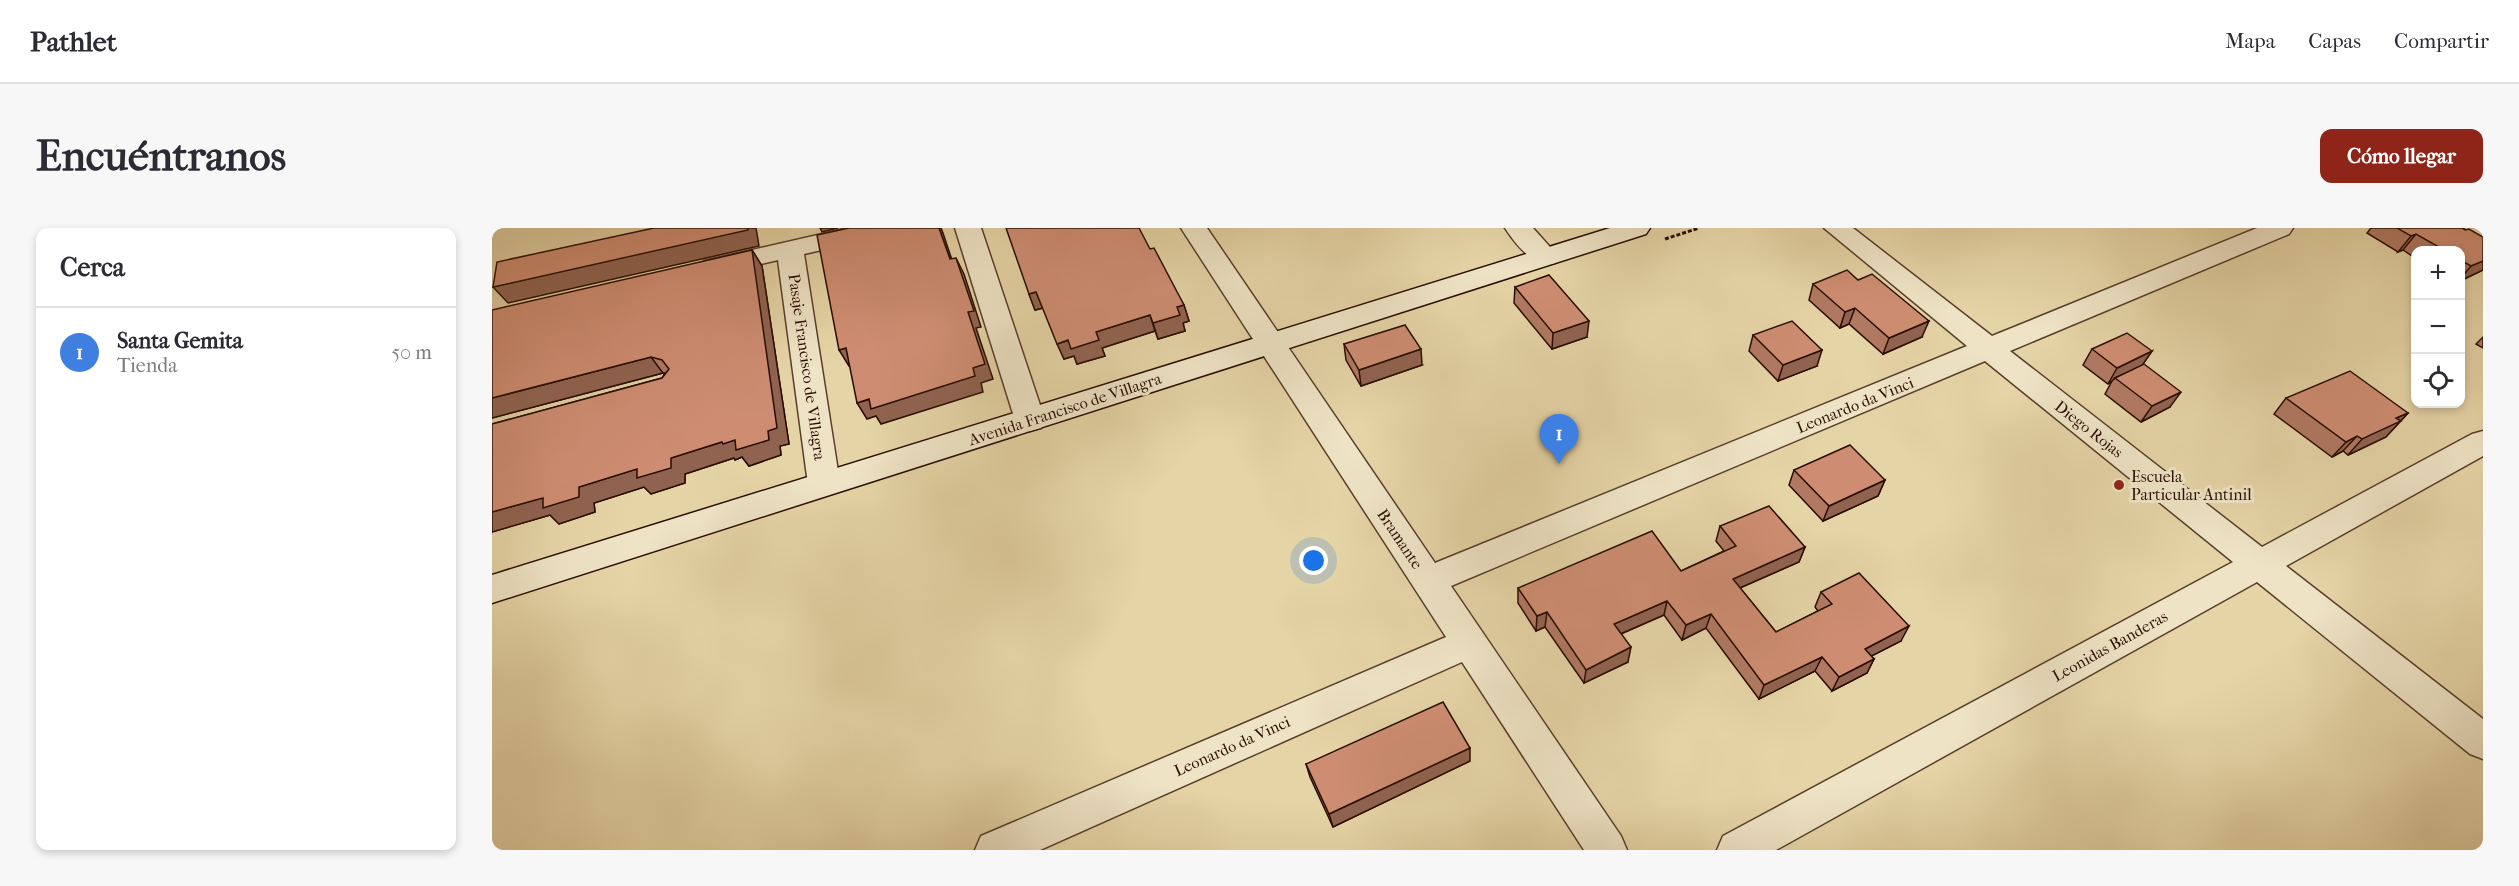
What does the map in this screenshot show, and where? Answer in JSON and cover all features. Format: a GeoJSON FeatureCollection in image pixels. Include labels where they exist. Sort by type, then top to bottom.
{"type":"FeatureCollection","features":[{"type":"Feature","properties":{"kind":"street"},"geometry":{"type":"LineString","coordinates":[[687,273],[883,228]]}},
{"type":"Feature","properties":{"kind":"street"},"geometry":{"type":"LineString","coordinates":[[968,228],[1030,420]]}},
{"type":"Feature","properties":{"kind":"street","name":"Bramante"},"geometry":{"type":"LineString","coordinates":[[1194,228],[1607,850]]}},
{"type":"Feature","properties":{"kind":"street"},"geometry":{"type":"LineString","coordinates":[[1518,228],[1546,257]]}},
{"type":"Feature","properties":{"kind":"street","name":"Avenida Francisco de Villagra"},"geometry":{"type":"LineString","coordinates":[[492,589],[1637,228]]}},
{"type":"Feature","properties":{"kind":"street","name":"Diego Rojas"},"geometry":{"type":"LineString","coordinates":[[1837,228],[2483,742]]}},
{"type":"Feature","properties":{"kind":"street","name":"Leonardo da Vinci"},"geometry":{"type":"LineString","coordinates":[[1428,581],[2280,228]]}},
{"type":"Feature","properties":{"kind":"street"},"geometry":{"type":"LineString","coordinates":[[2476,228],[2483,232]]}},
{"type":"Feature","properties":{"kind":"street","name":"Pasaje Francisco de Villagra"},"geometry":{"type":"LineString","coordinates":[[789,249],[824,484]]}},
{"type":"Feature","properties":{"kind":"street","name":"Leonidas Banderas"},"geometry":{"type":"LineString","coordinates":[[1737,850],[2483,442]]}},
{"type":"Feature","properties":{"kind":"street","name":"Leonardo da Vinci"},"geometry":{"type":"LineString","coordinates":[[995,850],[1469,643]]}},
{"type":"Feature","properties":{"kind":"building"},"geometry":{"type":"Polygon","coordinates":[[[654,228],[748,228],[748,230],[493,287],[497,262],[654,228]]]}},
{"type":"Feature","properties":{"kind":"building"},"geometry":{"type":"Polygon","coordinates":[[[849,228],[939,228],[950,259],[956,258],[974,311],[968,312],[985,364],[973,368],[975,376],[871,409],[869,399],[857,403],[846,348],[839,350],[817,235],[849,228]]]}},
{"type":"Feature","properties":{"kind":"building"},"geometry":{"type":"Polygon","coordinates":[[[1006,228],[1139,228],[1150,249],[1154,248],[1184,305],[1177,307],[1180,315],[1153,323],[1150,315],[1096,332],[1099,340],[1071,349],[1068,340],[1057,344],[1036,292],[1029,294],[1006,228]]]}},
{"type":"Feature","properties":{"kind":"building"},"geometry":{"type":"Polygon","coordinates":[[[2397,228],[2469,229],[2483,237],[2483,261],[2471,266],[2465,263],[2465,246],[2437,246],[2416,234],[2411,236],[2397,228]]]}},
{"type":"Feature","properties":{"kind":"building"},"geometry":{"type":"Polygon","coordinates":[[[752,250],[777,428],[768,431],[769,440],[736,450],[735,440],[723,444],[722,442],[671,458],[671,468],[637,478],[637,469],[579,487],[579,497],[543,508],[543,498],[492,512],[492,424],[662,378],[669,369],[662,360],[651,357],[492,398],[492,310],[752,250]]]}},
{"type":"Feature","properties":{"kind":"building"},"geometry":{"type":"Polygon","coordinates":[[[1847,270],[1858,280],[1872,274],[1929,321],[1889,338],[1855,308],[1845,312],[1813,284],[1847,270]]]}},
{"type":"Feature","properties":{"kind":"building"},"geometry":{"type":"Polygon","coordinates":[[[1549,275],[1589,321],[1553,333],[1515,287],[1549,275]]]}},
{"type":"Feature","properties":{"kind":"building"},"geometry":{"type":"Polygon","coordinates":[[[1792,321],[1822,350],[1783,365],[1753,335],[1792,321]]]}},
{"type":"Feature","properties":{"kind":"building"},"geometry":{"type":"Polygon","coordinates":[[[1405,325],[1421,349],[1359,370],[1344,344],[1405,325]]]}},
{"type":"Feature","properties":{"kind":"building"},"geometry":{"type":"Polygon","coordinates":[[[2127,333],[2152,351],[2117,368],[2092,349],[2127,333]]]}},
{"type":"Feature","properties":{"kind":"building"},"geometry":{"type":"Polygon","coordinates":[[[2144,364],[2181,392],[2152,406],[2115,378],[2144,364]]]}},
{"type":"Feature","properties":{"kind":"building"},"geometry":{"type":"Polygon","coordinates":[[[2350,371],[2408,413],[2396,418],[2401,421],[2362,439],[2357,436],[2346,442],[2286,398],[2350,371]]]}},
{"type":"Feature","properties":{"kind":"building"},"geometry":{"type":"Polygon","coordinates":[[[1850,445],[1885,480],[1829,506],[1794,470],[1850,445]]]}},
{"type":"Feature","properties":{"kind":"building"},"geometry":{"type":"Polygon","coordinates":[[[1769,506],[1805,547],[1733,579],[1776,632],[1832,604],[1821,592],[1859,573],[1909,626],[1865,649],[1874,659],[1839,677],[1822,657],[1764,685],[1711,614],[1686,625],[1667,601],[1614,624],[1631,647],[1586,670],[1547,612],[1537,616],[1518,588],[1652,531],[1681,571],[1736,546],[1720,526],[1769,506]]]}},
{"type":"Feature","properties":{"kind":"building"},"geometry":{"type":"Polygon","coordinates":[[[1443,702],[1470,748],[1329,814],[1306,764],[1443,702]]]}},
{"type":"Feature","properties":{"kind":"place","name":"Santa Gemita"},"geometry":{"type":"Point","coordinates":[1559,464]}},
{"type":"Feature","properties":{"kind":"place","name":"Escuela Particular Antinil"},"geometry":{"type":"Point","coordinates":[2119,485]}}]}
